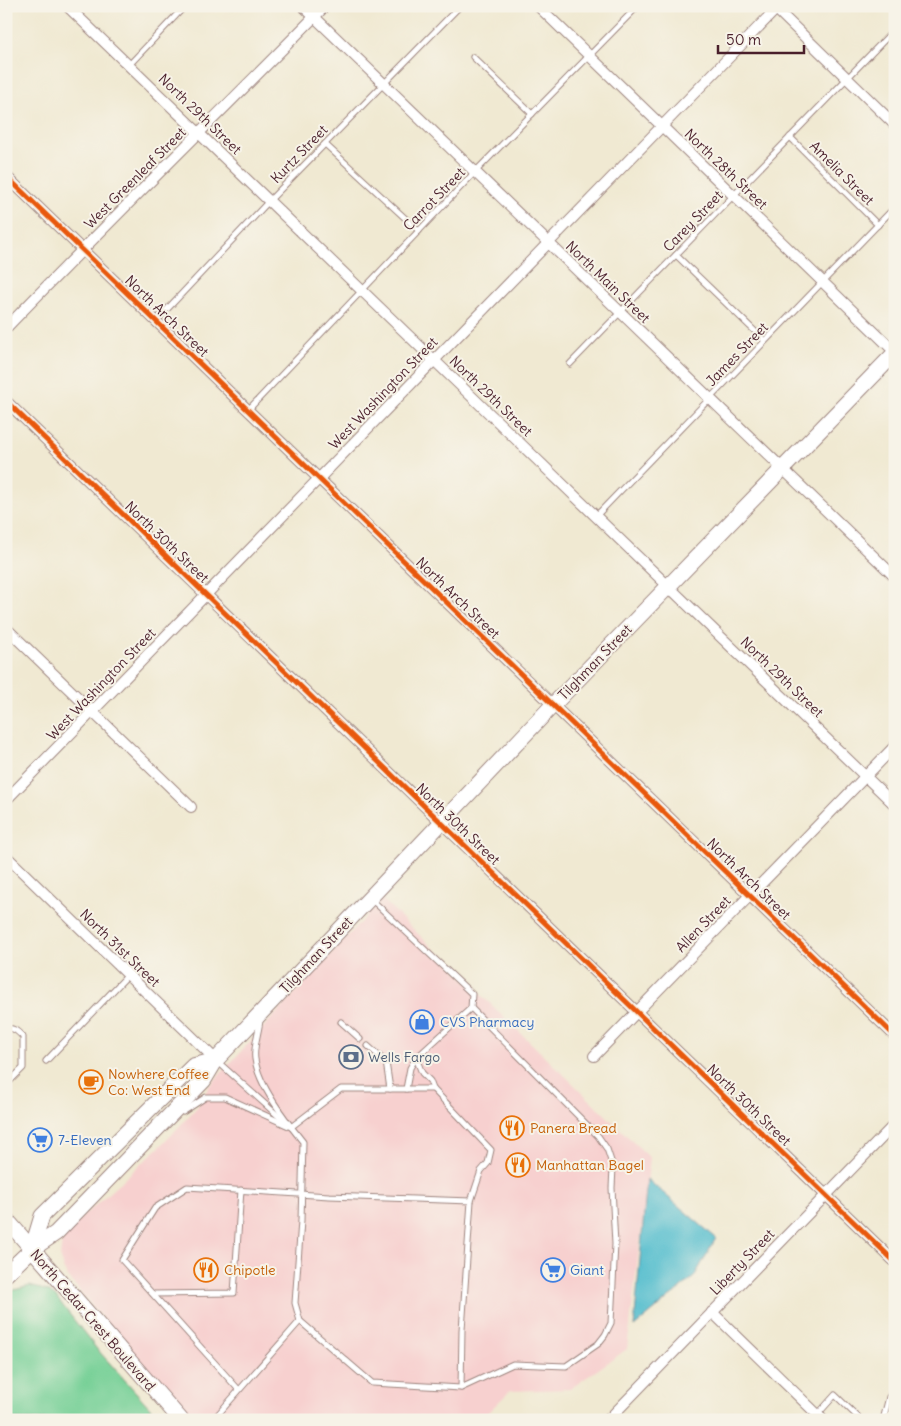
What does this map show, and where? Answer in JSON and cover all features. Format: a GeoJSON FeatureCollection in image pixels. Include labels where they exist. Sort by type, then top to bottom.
{"type":"FeatureCollection","features":[{"type":"Feature","properties":{"kind":"main road","name":"Tilghman Street"},"geometry":{"type":"LineString","coordinates":[[6,1274],[32,1249],[54,1235],[141,1146],[204,1080],[216,1060],[440,823],[895,352]]}},
{"type":"Feature","properties":{"kind":"main road","name":"Tilghman Street"},"geometry":{"type":"LineString","coordinates":[[32,1249],[42,1216],[193,1066],[216,1060]]}},
{"type":"Feature","properties":{"kind":"main road","name":"North Cedar Crest Boulevard"},"geometry":{"type":"LineString","coordinates":[[6,1219],[181,1420]]}},
{"type":"Feature","properties":{"kind":"street","name":"North 29th Street"},"geometry":{"type":"LineString","coordinates":[[67,6],[895,805]]}},
{"type":"Feature","properties":{"kind":"street","name":"North Main Street"},"geometry":{"type":"LineString","coordinates":[[303,6],[895,577]]}},
{"type":"Feature","properties":{"kind":"street","name":"West Greenleaf Street"},"geometry":{"type":"LineString","coordinates":[[6,328],[325,6]]}},
{"type":"Feature","properties":{"kind":"street","name":"North 28th Street"},"geometry":{"type":"LineString","coordinates":[[538,6],[895,352]]}},
{"type":"Feature","properties":{"kind":"street"},"geometry":{"type":"LineString","coordinates":[[776,7],[895,125]]}},
{"type":"Feature","properties":{"kind":"street","name":"West Washington Street"},"geometry":{"type":"LineString","coordinates":[[6,800],[776,7]]}},
{"type":"Feature","properties":{"kind":"street","name":"North Arch Street"},"geometry":{"type":"LineString","coordinates":[[6,176],[895,1036]]}},
{"type":"Feature","properties":{"kind":"street","name":"North 30th Street"},"geometry":{"type":"LineString","coordinates":[[6,402],[895,1262]]}},
{"type":"Feature","properties":{"kind":"street"},"geometry":{"type":"LineString","coordinates":[[6,628],[191,807]]}},
{"type":"Feature","properties":{"kind":"street","name":"Allen Street"},"geometry":{"type":"LineString","coordinates":[[594,1056],[895,746]]}},
{"type":"Feature","properties":{"kind":"street","name":"North 31st Street"},"geometry":{"type":"LineString","coordinates":[[6,856],[216,1060]]}},
{"type":"Feature","properties":{"kind":"street","name":"Liberty Street"},"geometry":{"type":"LineString","coordinates":[[608,1420],[895,1124]]}},
{"type":"Feature","properties":{"kind":"street"},"geometry":{"type":"LineString","coordinates":[[712,1312],[820,1417]]}},
{"type":"Feature","properties":{"kind":"lane"},"geometry":{"type":"LineString","coordinates":[[129,65],[185,6]]}},
{"type":"Feature","properties":{"kind":"lane","name":"Kurtz Street"},"geometry":{"type":"LineString","coordinates":[[156,321],[269,201],[460,6]]}},
{"type":"Feature","properties":{"kind":"lane","name":"Carrot Street"},"geometry":{"type":"LineString","coordinates":[[248,410],[475,172],[638,6]]}},
{"type":"Feature","properties":{"kind":"lane","name":"Carey Street"},"geometry":{"type":"LineString","coordinates":[[570,364],[895,29]]}},
{"type":"Feature","properties":{"kind":"lane"},"geometry":{"type":"LineString","coordinates":[[473,57],[532,114]]}},
{"type":"Feature","properties":{"kind":"lane","name":"Amelia Street"},"geometry":{"type":"LineString","coordinates":[[790,137],[878,225]]}},
{"type":"Feature","properties":{"kind":"lane"},"geometry":{"type":"LineString","coordinates":[[325,144],[419,231]]}},
{"type":"Feature","properties":{"kind":"lane","name":"James Street"},"geometry":{"type":"LineString","coordinates":[[596,517],[895,207]]}},
{"type":"Feature","properties":{"kind":"lane"},"geometry":{"type":"LineString","coordinates":[[676,255],[765,341]]}},
{"type":"Feature","properties":{"kind":"lane"},"geometry":{"type":"LineString","coordinates":[[370,898],[472,994],[471,1008],[416,1058],[410,1068],[406,1089]]}},
{"type":"Feature","properties":{"kind":"lane"},"geometry":{"type":"LineString","coordinates":[[46,1061],[128,975]]}},
{"type":"Feature","properties":{"kind":"lane"},"geometry":{"type":"LineString","coordinates":[[216,1060],[291,1127],[304,1142],[294,1303],[300,1321],[372,1383],[461,1388],[513,1364],[566,1366],[598,1344],[605,1335],[610,1323],[615,1244],[612,1188],[613,1167],[607,1150],[598,1136],[471,1008]]}},
{"type":"Feature","properties":{"kind":"lane"},"geometry":{"type":"LineString","coordinates":[[262,1012],[254,1057],[261,1080],[291,1127]]}},
{"type":"Feature","properties":{"kind":"lane"},"geometry":{"type":"LineString","coordinates":[[341,1022],[360,1039]]}},
{"type":"Feature","properties":{"kind":"lane"},"geometry":{"type":"LineString","coordinates":[[6,1029],[16,1029],[23,1037],[23,1068],[6,1085]]}},
{"type":"Feature","properties":{"kind":"lane"},"geometry":{"type":"LineString","coordinates":[[368,1046],[386,1062],[390,1089]]}},
{"type":"Feature","properties":{"kind":"lane"},"geometry":{"type":"LineString","coordinates":[[416,1058],[422,1073],[430,1081],[433,1089],[491,1150],[488,1163],[481,1170],[471,1201],[462,1330],[461,1388]]}},
{"type":"Feature","properties":{"kind":"lane"},"geometry":{"type":"LineString","coordinates":[[291,1127],[341,1089],[433,1089]]}},
{"type":"Feature","properties":{"kind":"lane"},"geometry":{"type":"LineString","coordinates":[[141,1146],[187,1109],[206,1097],[225,1097],[291,1127]]}},
{"type":"Feature","properties":{"kind":"lane"},"geometry":{"type":"LineString","coordinates":[[239,1390],[122,1260],[155,1208],[187,1187],[471,1201]]}},
{"type":"Feature","properties":{"kind":"lane"},"geometry":{"type":"LineString","coordinates":[[153,1294],[234,1293],[241,1190]]}},
{"type":"Feature","properties":{"kind":"lane"},"geometry":{"type":"LineString","coordinates":[[213,1420],[300,1321]]}},
{"type":"Feature","properties":{"kind":"lane"},"geometry":{"type":"LineString","coordinates":[[883,1420],[889,1397],[895,1389]]}},
{"type":"Feature","properties":{"kind":"lane"},"geometry":{"type":"LineString","coordinates":[[820,1417],[835,1395],[861,1420]]}},
{"type":"Feature","properties":{"kind":"shaded area"},"geometry":{"type":"Polygon","coordinates":[[[382,899],[650,1158],[627,1349],[570,1389],[510,1391],[480,1420],[192,1420],[158,1385],[68,1277],[62,1266],[60,1255],[62,1242],[69,1229],[164,1143],[198,1106],[209,1086],[382,899]]]}},
{"type":"Feature","properties":{"kind":"green space"},"geometry":{"type":"Polygon","coordinates":[[[30,1286],[48,1291],[56,1297],[96,1348],[161,1420],[6,1420],[6,1294],[30,1286]]]}},
{"type":"Feature","properties":{"kind":"water"},"geometry":{"type":"Polygon","coordinates":[[[647,1179],[716,1238],[694,1277],[634,1327],[647,1179]]]}},
{"type":"Feature","properties":{"kind":"cycle path"},"geometry":{"type":"LineString","coordinates":[[6,176],[895,1036]]}},
{"type":"Feature","properties":{"kind":"cycle path"},"geometry":{"type":"LineString","coordinates":[[6,401],[895,1262]]}},
{"type":"Feature","properties":{"kind":"place","name":"CVS Pharmacy"},"geometry":{"type":"Point","coordinates":[422,1022]}},
{"type":"Feature","properties":{"kind":"place","name":"Wells Fargo"},"geometry":{"type":"Point","coordinates":[351,1057]}},
{"type":"Feature","properties":{"kind":"place","name":"Nowhere Coffee Co: West End"},"geometry":{"type":"Point","coordinates":[91,1082]}},
{"type":"Feature","properties":{"kind":"place","name":"Panera Bread"},"geometry":{"type":"Point","coordinates":[512,1128]}},
{"type":"Feature","properties":{"kind":"place","name":"7-Eleven"},"geometry":{"type":"Point","coordinates":[40,1140]}},
{"type":"Feature","properties":{"kind":"place","name":"Manhattan Bagel"},"geometry":{"type":"Point","coordinates":[518,1165]}},
{"type":"Feature","properties":{"kind":"place","name":"Chipotle"},"geometry":{"type":"Point","coordinates":[206,1270]}},
{"type":"Feature","properties":{"kind":"place","name":"Giant"},"geometry":{"type":"Point","coordinates":[553,1270]}}]}
